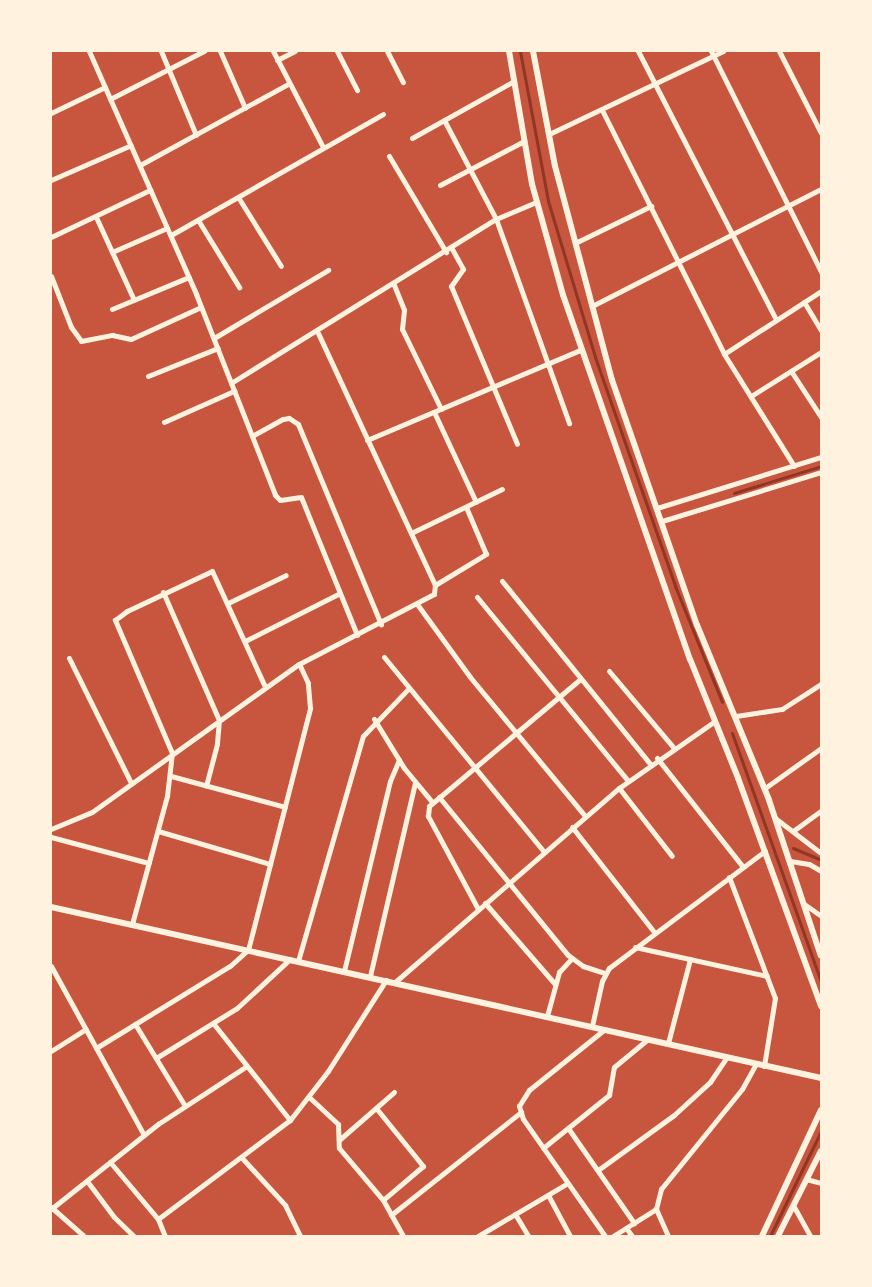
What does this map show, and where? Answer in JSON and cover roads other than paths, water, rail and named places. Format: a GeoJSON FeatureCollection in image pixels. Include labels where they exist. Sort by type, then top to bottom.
{"type":"FeatureCollection","features":[{"type":"Feature","properties":{"kind":"street"},"geometry":{"type":"LineString","coordinates":[[89,51],[189,277],[277,498],[301,497],[357,635]]}},
{"type":"Feature","properties":{"kind":"street"},"geometry":{"type":"LineString","coordinates":[[161,51],[195,135]]}},
{"type":"Feature","properties":{"kind":"street"},"geometry":{"type":"LineString","coordinates":[[110,99],[204,51]]}},
{"type":"Feature","properties":{"kind":"street"},"geometry":{"type":"LineString","coordinates":[[220,51],[245,108]]}},
{"type":"Feature","properties":{"kind":"street"},"geometry":{"type":"LineString","coordinates":[[273,51],[288,84],[324,147]]}},
{"type":"Feature","properties":{"kind":"street"},"geometry":{"type":"LineString","coordinates":[[277,60],[295,51]]}},
{"type":"Feature","properties":{"kind":"street"},"geometry":{"type":"LineString","coordinates":[[337,51],[357,90]]}},
{"type":"Feature","properties":{"kind":"street"},"geometry":{"type":"LineString","coordinates":[[387,51],[403,82]]}},
{"type":"Feature","properties":{"kind":"street"},"geometry":{"type":"LineString","coordinates":[[509,51],[536,202],[582,349],[690,659],[716,721],[821,1006]]}},
{"type":"Feature","properties":{"kind":"street"},"geometry":{"type":"LineString","coordinates":[[533,51],[549,134],[575,243],[612,380],[697,625],[776,818],[821,956]]}},
{"type":"Feature","properties":{"kind":"street"},"geometry":{"type":"LineString","coordinates":[[638,51],[775,318]]}},
{"type":"Feature","properties":{"kind":"street"},"geometry":{"type":"LineString","coordinates":[[549,134],[656,84],[712,53],[723,51]]}},
{"type":"Feature","properties":{"kind":"street"},"geometry":{"type":"LineString","coordinates":[[779,51],[821,134]]}},
{"type":"Feature","properties":{"kind":"street"},"geometry":{"type":"LineString","coordinates":[[712,53],[821,272]]}},
{"type":"Feature","properties":{"kind":"street"},"geometry":{"type":"LineString","coordinates":[[412,138],[514,81]]}},
{"type":"Feature","properties":{"kind":"street"},"geometry":{"type":"LineString","coordinates":[[140,165],[288,84]]}},
{"type":"Feature","properties":{"kind":"street"},"geometry":{"type":"LineString","coordinates":[[51,113],[105,87]]}},
{"type":"Feature","properties":{"kind":"street"},"geometry":{"type":"LineString","coordinates":[[602,110],[724,354],[794,466]]}},
{"type":"Feature","properties":{"kind":"street"},"geometry":{"type":"LineString","coordinates":[[171,235],[383,114]]}},
{"type":"Feature","properties":{"kind":"street"},"geometry":{"type":"LineString","coordinates":[[444,120],[496,219],[569,423]]}},
{"type":"Feature","properties":{"kind":"street"},"geometry":{"type":"LineString","coordinates":[[440,185],[524,141]]}},
{"type":"Feature","properties":{"kind":"street"},"geometry":{"type":"LineString","coordinates":[[51,180],[131,145]]}},
{"type":"Feature","properties":{"kind":"street"},"geometry":{"type":"LineString","coordinates":[[389,156],[449,251],[463,269],[452,286],[517,444]]}},
{"type":"Feature","properties":{"kind":"street"},"geometry":{"type":"LineString","coordinates":[[591,306],[821,189]]}},
{"type":"Feature","properties":{"kind":"street"},"geometry":{"type":"LineString","coordinates":[[51,237],[150,190]]}},
{"type":"Feature","properties":{"kind":"street"},"geometry":{"type":"LineString","coordinates":[[238,197],[281,266]]}},
{"type":"Feature","properties":{"kind":"street"},"geometry":{"type":"LineString","coordinates":[[231,383],[318,333],[496,219],[536,202]]}},
{"type":"Feature","properties":{"kind":"street"},"geometry":{"type":"LineString","coordinates":[[575,243],[651,206]]}},
{"type":"Feature","properties":{"kind":"street"},"geometry":{"type":"LineString","coordinates":[[96,217],[134,300]]}},
{"type":"Feature","properties":{"kind":"street"},"geometry":{"type":"LineString","coordinates":[[198,220],[238,287]]}},
{"type":"Feature","properties":{"kind":"street"},"geometry":{"type":"LineString","coordinates":[[112,252],[167,228]]}},
{"type":"Feature","properties":{"kind":"street"},"geometry":{"type":"LineString","coordinates":[[214,339],[328,270]]}},
{"type":"Feature","properties":{"kind":"street"},"geometry":{"type":"LineString","coordinates":[[51,276],[71,327],[81,341],[112,335],[131,339],[201,307]]}},
{"type":"Feature","properties":{"kind":"street"},"geometry":{"type":"LineString","coordinates":[[112,309],[189,277]]}},
{"type":"Feature","properties":{"kind":"street"},"geometry":{"type":"LineString","coordinates":[[394,285],[404,310],[402,329],[441,409]]}},
{"type":"Feature","properties":{"kind":"street"},"geometry":{"type":"LineString","coordinates":[[724,354],[775,318],[821,291]]}},
{"type":"Feature","properties":{"kind":"street"},"geometry":{"type":"LineString","coordinates":[[804,302],[821,330]]}},
{"type":"Feature","properties":{"kind":"street"},"geometry":{"type":"LineString","coordinates":[[51,829],[92,812],[299,664],[381,624],[434,594],[435,585],[318,333]]}},
{"type":"Feature","properties":{"kind":"street"},"geometry":{"type":"LineString","coordinates":[[148,376],[218,348]]}},
{"type":"Feature","properties":{"kind":"street"},"geometry":{"type":"LineString","coordinates":[[367,440],[582,349]]}},
{"type":"Feature","properties":{"kind":"street"},"geometry":{"type":"LineString","coordinates":[[751,396],[821,352]]}},
{"type":"Feature","properties":{"kind":"street"},"geometry":{"type":"LineString","coordinates":[[791,371],[821,417]]}},
{"type":"Feature","properties":{"kind":"street"},"geometry":{"type":"LineString","coordinates":[[164,422],[234,391]]}},
{"type":"Feature","properties":{"kind":"street"},"geometry":{"type":"LineString","coordinates":[[434,412],[476,502]]}},
{"type":"Feature","properties":{"kind":"street"},"geometry":{"type":"LineString","coordinates":[[252,436],[284,419],[289,418],[298,424],[381,624]]}},
{"type":"Feature","properties":{"kind":"street"},"geometry":{"type":"LineString","coordinates":[[659,514],[821,457]]}},
{"type":"Feature","properties":{"kind":"street"},"geometry":{"type":"LineString","coordinates":[[659,514],[821,472]]}},
{"type":"Feature","properties":{"kind":"street"},"geometry":{"type":"LineString","coordinates":[[411,533],[502,489]]}},
{"type":"Feature","properties":{"kind":"street"},"geometry":{"type":"LineString","coordinates":[[435,585],[486,554],[466,507]]}},
{"type":"Feature","properties":{"kind":"street"},"geometry":{"type":"LineString","coordinates":[[132,924],[171,776],[172,753],[115,624],[128,611],[208,570],[217,575],[265,687]]}},
{"type":"Feature","properties":{"kind":"street"},"geometry":{"type":"LineString","coordinates":[[228,603],[286,575]]}},
{"type":"Feature","properties":{"kind":"street"},"geometry":{"type":"LineString","coordinates":[[502,581],[579,680],[650,764]]}},
{"type":"Feature","properties":{"kind":"street"},"geometry":{"type":"LineString","coordinates":[[163,592],[219,720],[217,744],[206,786]]}},
{"type":"Feature","properties":{"kind":"street"},"geometry":{"type":"LineString","coordinates":[[245,641],[340,593]]}},
{"type":"Feature","properties":{"kind":"street"},"geometry":{"type":"LineString","coordinates":[[477,597],[628,781]]}},
{"type":"Feature","properties":{"kind":"street"},"geometry":{"type":"LineString","coordinates":[[417,604],[516,733],[585,816]]}},
{"type":"Feature","properties":{"kind":"street"},"geometry":{"type":"LineString","coordinates":[[384,657],[544,852]]}},
{"type":"Feature","properties":{"kind":"street"},"geometry":{"type":"LineString","coordinates":[[69,658],[131,783]]}},
{"type":"Feature","properties":{"kind":"street"},"geometry":{"type":"LineString","coordinates":[[96,1048],[230,966],[248,950],[310,708],[308,682],[299,664]]}},
{"type":"Feature","properties":{"kind":"street"},"geometry":{"type":"LineString","coordinates":[[609,671],[673,747]]}},
{"type":"Feature","properties":{"kind":"street"},"geometry":{"type":"LineString","coordinates":[[478,909],[428,816],[432,802],[475,769],[579,680]]}},
{"type":"Feature","properties":{"kind":"street"},"geometry":{"type":"LineString","coordinates":[[736,716],[782,709],[821,684]]}},
{"type":"Feature","properties":{"kind":"street"},"geometry":{"type":"LineString","coordinates":[[298,961],[355,757],[367,727],[409,688]]}},
{"type":"Feature","properties":{"kind":"street"},"geometry":{"type":"LineString","coordinates":[[374,719],[399,760],[432,802]]}},
{"type":"Feature","properties":{"kind":"street"},"geometry":{"type":"LineString","coordinates":[[395,982],[619,788],[657,758],[716,721]]}},
{"type":"Feature","properties":{"kind":"street"},"geometry":{"type":"LineString","coordinates":[[765,788],[821,747]]}},
{"type":"Feature","properties":{"kind":"street"},"geometry":{"type":"LineString","coordinates":[[657,758],[742,867]]}},
{"type":"Feature","properties":{"kind":"street"},"geometry":{"type":"LineString","coordinates":[[344,971],[390,781],[399,760]]}},
{"type":"Feature","properties":{"kind":"street"},"geometry":{"type":"LineString","coordinates":[[171,776],[285,807]]}},
{"type":"Feature","properties":{"kind":"street"},"geometry":{"type":"LineString","coordinates":[[370,976],[415,782]]}},
{"type":"Feature","properties":{"kind":"street"},"geometry":{"type":"LineString","coordinates":[[619,788],[672,856]]}},
{"type":"Feature","properties":{"kind":"street"},"geometry":{"type":"LineString","coordinates":[[439,797],[572,958],[605,974]]}},
{"type":"Feature","properties":{"kind":"street"},"geometry":{"type":"LineString","coordinates":[[793,831],[821,811]]}},
{"type":"Feature","properties":{"kind":"street"},"geometry":{"type":"LineString","coordinates":[[776,818],[821,853]]}},
{"type":"Feature","properties":{"kind":"street"},"geometry":{"type":"LineString","coordinates":[[573,827],[654,932]]}},
{"type":"Feature","properties":{"kind":"street"},"geometry":{"type":"LineString","coordinates":[[158,831],[270,864]]}},
{"type":"Feature","properties":{"kind":"street"},"geometry":{"type":"LineString","coordinates":[[51,837],[149,863]]}},
{"type":"Feature","properties":{"kind":"street"},"geometry":{"type":"LineString","coordinates":[[592,1026],[605,974],[654,932],[765,851]]}},
{"type":"Feature","properties":{"kind":"street"},"geometry":{"type":"LineString","coordinates":[[790,861],[809,864],[821,871]]}},
{"type":"Feature","properties":{"kind":"street"},"geometry":{"type":"LineString","coordinates":[[729,877],[776,1005],[764,1066]]}},
{"type":"Feature","properties":{"kind":"street"},"geometry":{"type":"LineString","coordinates":[[485,903],[555,984]]}},
{"type":"Feature","properties":{"kind":"street"},"geometry":{"type":"LineString","coordinates":[[804,904],[821,916]]}},
{"type":"Feature","properties":{"kind":"street"},"geometry":{"type":"LineString","coordinates":[[51,908],[370,976],[821,1078]]}},
{"type":"Feature","properties":{"kind":"street"},"geometry":{"type":"LineString","coordinates":[[635,947],[767,976]]}},
{"type":"Feature","properties":{"kind":"street"},"geometry":{"type":"LineString","coordinates":[[548,1016],[555,984],[563,964],[572,958]]}},
{"type":"Feature","properties":{"kind":"street"},"geometry":{"type":"LineString","coordinates":[[156,1058],[237,1008],[290,959]]}},
{"type":"Feature","properties":{"kind":"street"},"geometry":{"type":"LineString","coordinates":[[668,1043],[690,959]]}},
{"type":"Feature","properties":{"kind":"street"},"geometry":{"type":"LineString","coordinates":[[51,966],[144,1135]]}},
{"type":"Feature","properties":{"kind":"street"},"geometry":{"type":"LineString","coordinates":[[158,1219],[291,1120],[309,1097],[386,980]]}},
{"type":"Feature","properties":{"kind":"street"},"geometry":{"type":"LineString","coordinates":[[213,1023],[245,1067],[291,1120]]}},
{"type":"Feature","properties":{"kind":"street"},"geometry":{"type":"LineString","coordinates":[[135,1024],[185,1106]]}},
{"type":"Feature","properties":{"kind":"street"},"geometry":{"type":"LineString","coordinates":[[51,1051],[86,1029]]}},
{"type":"Feature","properties":{"kind":"street"},"geometry":{"type":"LineString","coordinates":[[605,1029],[523,1095],[521,1112],[543,1148],[605,1236]]}},
{"type":"Feature","properties":{"kind":"street"},"geometry":{"type":"LineString","coordinates":[[543,1148],[609,1095],[614,1067],[648,1039]]}},
{"type":"Feature","properties":{"kind":"street"},"geometry":{"type":"LineString","coordinates":[[598,1170],[674,1115],[710,1082],[727,1057]]}},
{"type":"Feature","properties":{"kind":"street"},"geometry":{"type":"LineString","coordinates":[[668,1236],[656,1209],[661,1189],[742,1089],[756,1064]]}},
{"type":"Feature","properties":{"kind":"street"},"geometry":{"type":"LineString","coordinates":[[84,1236],[51,1208],[144,1135],[245,1067]]}},
{"type":"Feature","properties":{"kind":"street"},"geometry":{"type":"LineString","coordinates":[[339,1140],[394,1092]]}},
{"type":"Feature","properties":{"kind":"street"},"geometry":{"type":"LineString","coordinates":[[309,1097],[338,1124],[340,1151],[383,1200],[403,1236]]}},
{"type":"Feature","properties":{"kind":"street"},"geometry":{"type":"LineString","coordinates":[[376,1108],[423,1166],[383,1200]]}},
{"type":"Feature","properties":{"kind":"street"},"geometry":{"type":"LineString","coordinates":[[762,1236],[821,1110]]}},
{"type":"Feature","properties":{"kind":"street"},"geometry":{"type":"LineString","coordinates":[[391,1215],[521,1112]]}},
{"type":"Feature","properties":{"kind":"street"},"geometry":{"type":"LineString","coordinates":[[568,1128],[634,1223]]}},
{"type":"Feature","properties":{"kind":"street"},"geometry":{"type":"LineString","coordinates":[[778,1236],[821,1151]]}},
{"type":"Feature","properties":{"kind":"street"},"geometry":{"type":"LineString","coordinates":[[242,1158],[285,1205],[300,1236]]}},
{"type":"Feature","properties":{"kind":"street"},"geometry":{"type":"LineString","coordinates":[[110,1162],[158,1219],[165,1236]]}},
{"type":"Feature","properties":{"kind":"street"},"geometry":{"type":"LineString","coordinates":[[806,1179],[821,1183]]}},
{"type":"Feature","properties":{"kind":"street"},"geometry":{"type":"LineString","coordinates":[[87,1181],[114,1217],[134,1236]]}},
{"type":"Feature","properties":{"kind":"street"},"geometry":{"type":"LineString","coordinates":[[478,1236],[486,1234],[568,1183]]}},
{"type":"Feature","properties":{"kind":"street"},"geometry":{"type":"LineString","coordinates":[[548,1195],[570,1236]]}},
{"type":"Feature","properties":{"kind":"street"},"geometry":{"type":"LineString","coordinates":[[793,1204],[810,1236]]}},
{"type":"Feature","properties":{"kind":"street"},"geometry":{"type":"LineString","coordinates":[[613,1236],[656,1209]]}},
{"type":"Feature","properties":{"kind":"street"},"geometry":{"type":"LineString","coordinates":[[515,1214],[528,1236]]}},
{"type":"Feature","properties":{"kind":"street"},"geometry":{"type":"LineString","coordinates":[[626,1228],[632,1236]]}},
{"type":"Feature","properties":{"kind":"waterway"},"geometry":{"type":"LineString","coordinates":[[520,51],[548,201],[595,357],[675,586],[722,702]]}},
{"type":"Feature","properties":{"kind":"waterway"},"geometry":{"type":"LineString","coordinates":[[734,493],[821,466]]}},
{"type":"Feature","properties":{"kind":"waterway"},"geometry":{"type":"LineString","coordinates":[[732,733],[821,982]]}},
{"type":"Feature","properties":{"kind":"waterway"},"geometry":{"type":"LineString","coordinates":[[793,848],[821,860]]}},
{"type":"Feature","properties":{"kind":"waterway"},"geometry":{"type":"LineString","coordinates":[[770,1236],[821,1131]]}}]}
